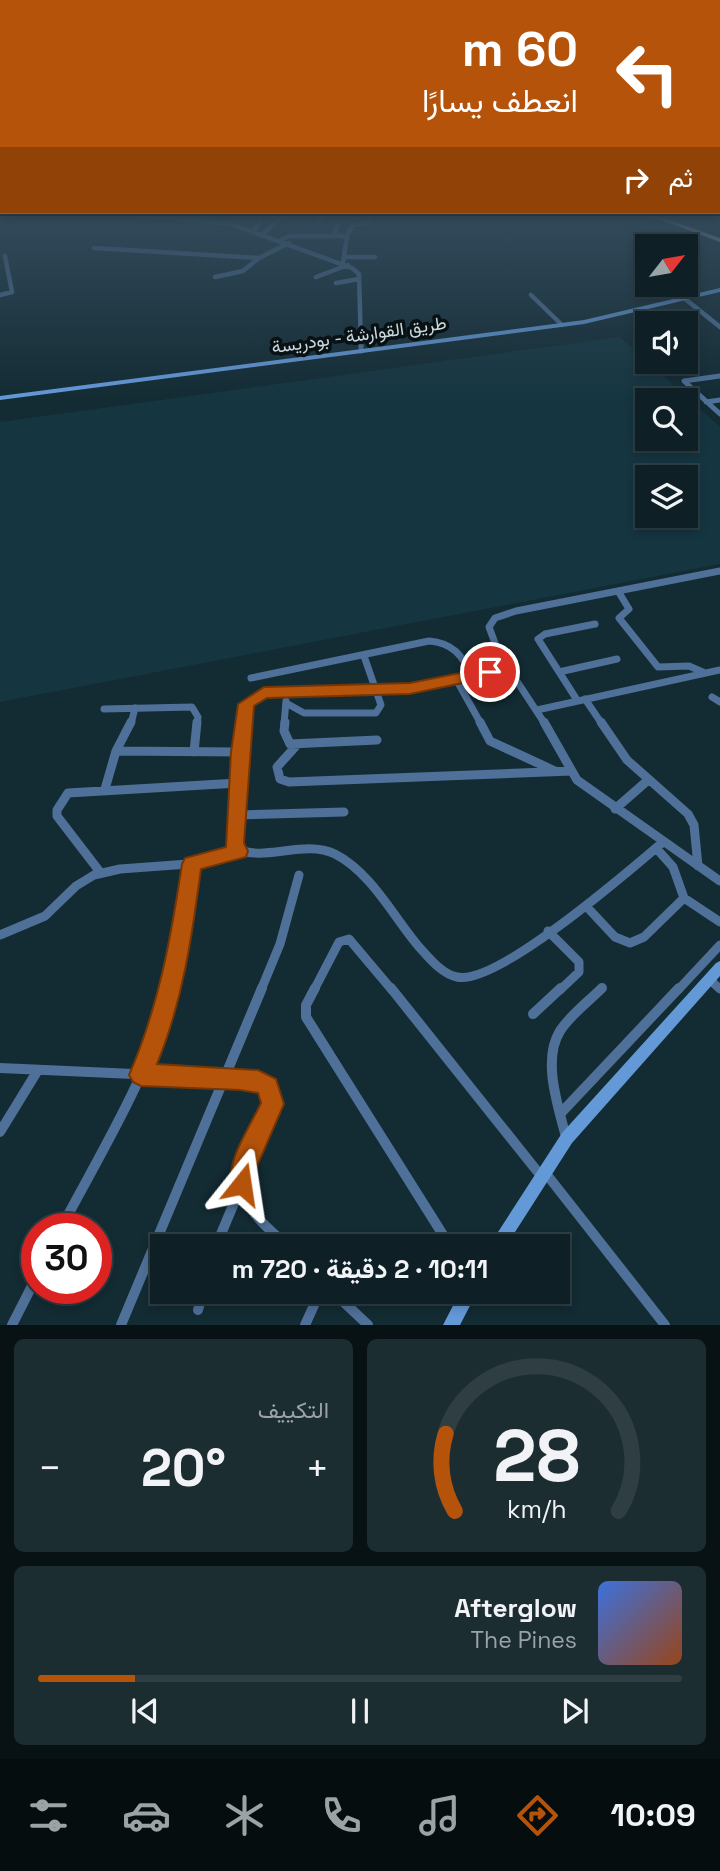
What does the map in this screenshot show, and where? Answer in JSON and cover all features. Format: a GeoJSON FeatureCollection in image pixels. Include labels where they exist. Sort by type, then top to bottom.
{"type":"FeatureCollection","features":[{"type":"Feature","properties":{"kind":"main road","name":"طريق القوارشة - بودريسة"},"geometry":{"type":"LineString","coordinates":[[698,295],[720,290]]}},
{"type":"Feature","properties":{"kind":"main road","name":"طريق القوارشة - بودريسة"},"geometry":{"type":"LineString","coordinates":[[0,398],[562,325],[684,298]]}},
{"type":"Feature","properties":{"kind":"main road"},"geometry":{"type":"LineString","coordinates":[[504,1234],[566,1138],[655,1038],[714,984],[720,967]]}},
{"type":"Feature","properties":{"kind":"main road"},"geometry":{"type":"LineString","coordinates":[[451,1325],[462,1304]]}},
{"type":"Feature","properties":{"kind":"street"},"geometry":{"type":"LineString","coordinates":[[0,295],[12,292],[9,277]]}},
{"type":"Feature","properties":{"kind":"street"},"geometry":{"type":"LineString","coordinates":[[336,284],[359,279],[361,351]]}},
{"type":"Feature","properties":{"kind":"street"},"geometry":{"type":"LineString","coordinates":[[531,295],[562,325]]}},
{"type":"Feature","properties":{"kind":"street"},"geometry":{"type":"LineString","coordinates":[[684,298],[720,327]]}},
{"type":"Feature","properties":{"kind":"street"},"geometry":{"type":"LineString","coordinates":[[720,376],[684,380],[720,414]]}},
{"type":"Feature","properties":{"kind":"street"},"geometry":{"type":"LineString","coordinates":[[706,402],[720,400]]}},
{"type":"Feature","properties":{"kind":"street"},"geometry":{"type":"LineString","coordinates":[[720,571],[516,611],[495,618],[489,632],[508,668],[583,786],[659,845],[720,881]]}},
{"type":"Feature","properties":{"kind":"street"},"geometry":{"type":"LineString","coordinates":[[618,591],[629,609],[620,614],[620,618],[652,663],[666,668],[689,666],[706,673]]}},
{"type":"Feature","properties":{"kind":"street"},"geometry":{"type":"LineString","coordinates":[[595,624],[539,636],[537,639],[627,760],[688,814],[694,825],[698,866]]}},
{"type":"Feature","properties":{"kind":"street"},"geometry":{"type":"LineString","coordinates":[[251,678],[429,641],[454,645],[462,652],[472,676]]}},
{"type":"Feature","properties":{"kind":"street"},"geometry":{"type":"LineString","coordinates":[[286,703],[304,713],[376,713],[381,709],[381,705],[364,656]]}},
{"type":"Feature","properties":{"kind":"street"},"geometry":{"type":"LineString","coordinates":[[559,672],[617,659]]}},
{"type":"Feature","properties":{"kind":"street"},"geometry":{"type":"LineString","coordinates":[[239,851],[234,845],[239,752],[248,701],[264,693],[410,688],[508,668]]}},
{"type":"Feature","properties":{"kind":"street"},"geometry":{"type":"LineString","coordinates":[[537,710],[720,670]]}},
{"type":"Feature","properties":{"kind":"street"},"geometry":{"type":"LineString","coordinates":[[456,679],[490,741],[556,772]]}},
{"type":"Feature","properties":{"kind":"street"},"geometry":{"type":"LineString","coordinates":[[287,693],[285,740],[296,746],[377,740]]}},
{"type":"Feature","properties":{"kind":"street"},"geometry":{"type":"LineString","coordinates":[[712,697],[720,702]]}},
{"type":"Feature","properties":{"kind":"street"},"geometry":{"type":"LineString","coordinates":[[104,709],[185,706],[197,710],[194,752]]}},
{"type":"Feature","properties":{"kind":"street"},"geometry":{"type":"LineString","coordinates":[[105,789],[116,751],[130,728],[135,708]]}},
{"type":"Feature","properties":{"kind":"street"},"geometry":{"type":"LineString","coordinates":[[296,746],[277,767],[280,779],[289,782],[571,771]]}},
{"type":"Feature","properties":{"kind":"street"},"geometry":{"type":"LineString","coordinates":[[116,751],[239,752]]}},
{"type":"Feature","properties":{"kind":"street"},"geometry":{"type":"LineString","coordinates":[[615,809],[647,780]]}},
{"type":"Feature","properties":{"kind":"street"},"geometry":{"type":"LineString","coordinates":[[100,872],[56,813],[68,793],[238,783]]}},
{"type":"Feature","properties":{"kind":"street"},"geometry":{"type":"LineString","coordinates":[[236,815],[344,811]]}},
{"type":"Feature","properties":{"kind":"street"},"geometry":{"type":"LineString","coordinates":[[659,845],[673,867],[684,898],[720,922]]}},
{"type":"Feature","properties":{"kind":"street"},"geometry":{"type":"LineString","coordinates":[[2,936],[45,916],[76,886],[100,872],[192,864],[239,851],[321,850],[337,855],[361,877],[439,967],[452,976],[467,977],[484,972],[586,906],[659,845]]}},
{"type":"Feature","properties":{"kind":"street"},"geometry":{"type":"LineString","coordinates":[[69,1213],[141,1075],[160,1031],[187,915],[192,864]]}},
{"type":"Feature","properties":{"kind":"street"},"geometry":{"type":"LineString","coordinates":[[121,1325],[280,944],[299,875]]}},
{"type":"Feature","properties":{"kind":"street"},"geometry":{"type":"LineString","coordinates":[[586,906],[615,937],[630,943],[644,937],[684,898]]}},
{"type":"Feature","properties":{"kind":"street"},"geometry":{"type":"LineString","coordinates":[[533,1014],[579,972],[579,962],[548,931]]}},
{"type":"Feature","properties":{"kind":"street"},"geometry":{"type":"LineString","coordinates":[[442,1234],[306,1017],[306,1005],[339,942],[349,939],[358,947],[665,1325]]}},
{"type":"Feature","properties":{"kind":"street"},"geometry":{"type":"LineString","coordinates":[[561,1114],[720,945]]}},
{"type":"Feature","properties":{"kind":"street"},"geometry":{"type":"LineString","coordinates":[[566,1138],[554,1045],[568,1023],[602,988]]}},
{"type":"Feature","properties":{"kind":"street"},"geometry":{"type":"LineString","coordinates":[[643,1028],[655,1038]]}},
{"type":"Feature","properties":{"kind":"street"},"geometry":{"type":"LineString","coordinates":[[0,1069],[223,1078],[258,1081],[268,1086],[273,1096],[269,1113],[245,1166],[242,1184],[221,1234]]}},
{"type":"Feature","properties":{"kind":"street"},"geometry":{"type":"LineString","coordinates":[[0,1132],[38,1070]]}},
{"type":"Feature","properties":{"kind":"street"},"geometry":{"type":"LineString","coordinates":[[242,1184],[246,1199],[255,1214],[276,1234]]}},
{"type":"Feature","properties":{"kind":"street"},"geometry":{"type":"LineString","coordinates":[[12,1325],[23,1304]]}},
{"type":"Feature","properties":{"kind":"street"},"geometry":{"type":"LineString","coordinates":[[198,1310],[200,1304]]}},
{"type":"Feature","properties":{"kind":"street"},"geometry":{"type":"LineString","coordinates":[[305,1325],[315,1304]]}},
{"type":"Feature","properties":{"kind":"street"},"geometry":{"type":"LineString","coordinates":[[346,1304],[368,1325]]}},
{"type":"Feature","properties":{"kind":"shaded area"},"geometry":{"type":"Polygon","coordinates":[[[620,337],[635,350],[635,374],[661,374],[677,388],[635,388],[635,451],[698,451],[698,407],[720,427],[720,564],[0,702],[0,422],[620,337]]]}},
{"type":"Feature","properties":{"kind":"route"},"geometry":{"type":"LineString","coordinates":[[242,1184],[245,1166],[273,1104],[273,1096],[268,1086],[258,1081],[240,1079],[141,1075],[160,1031],[178,962],[187,915],[192,864],[210,862],[239,851],[234,845],[239,752],[246,704],[264,693],[410,688],[490,672]]}}]}
